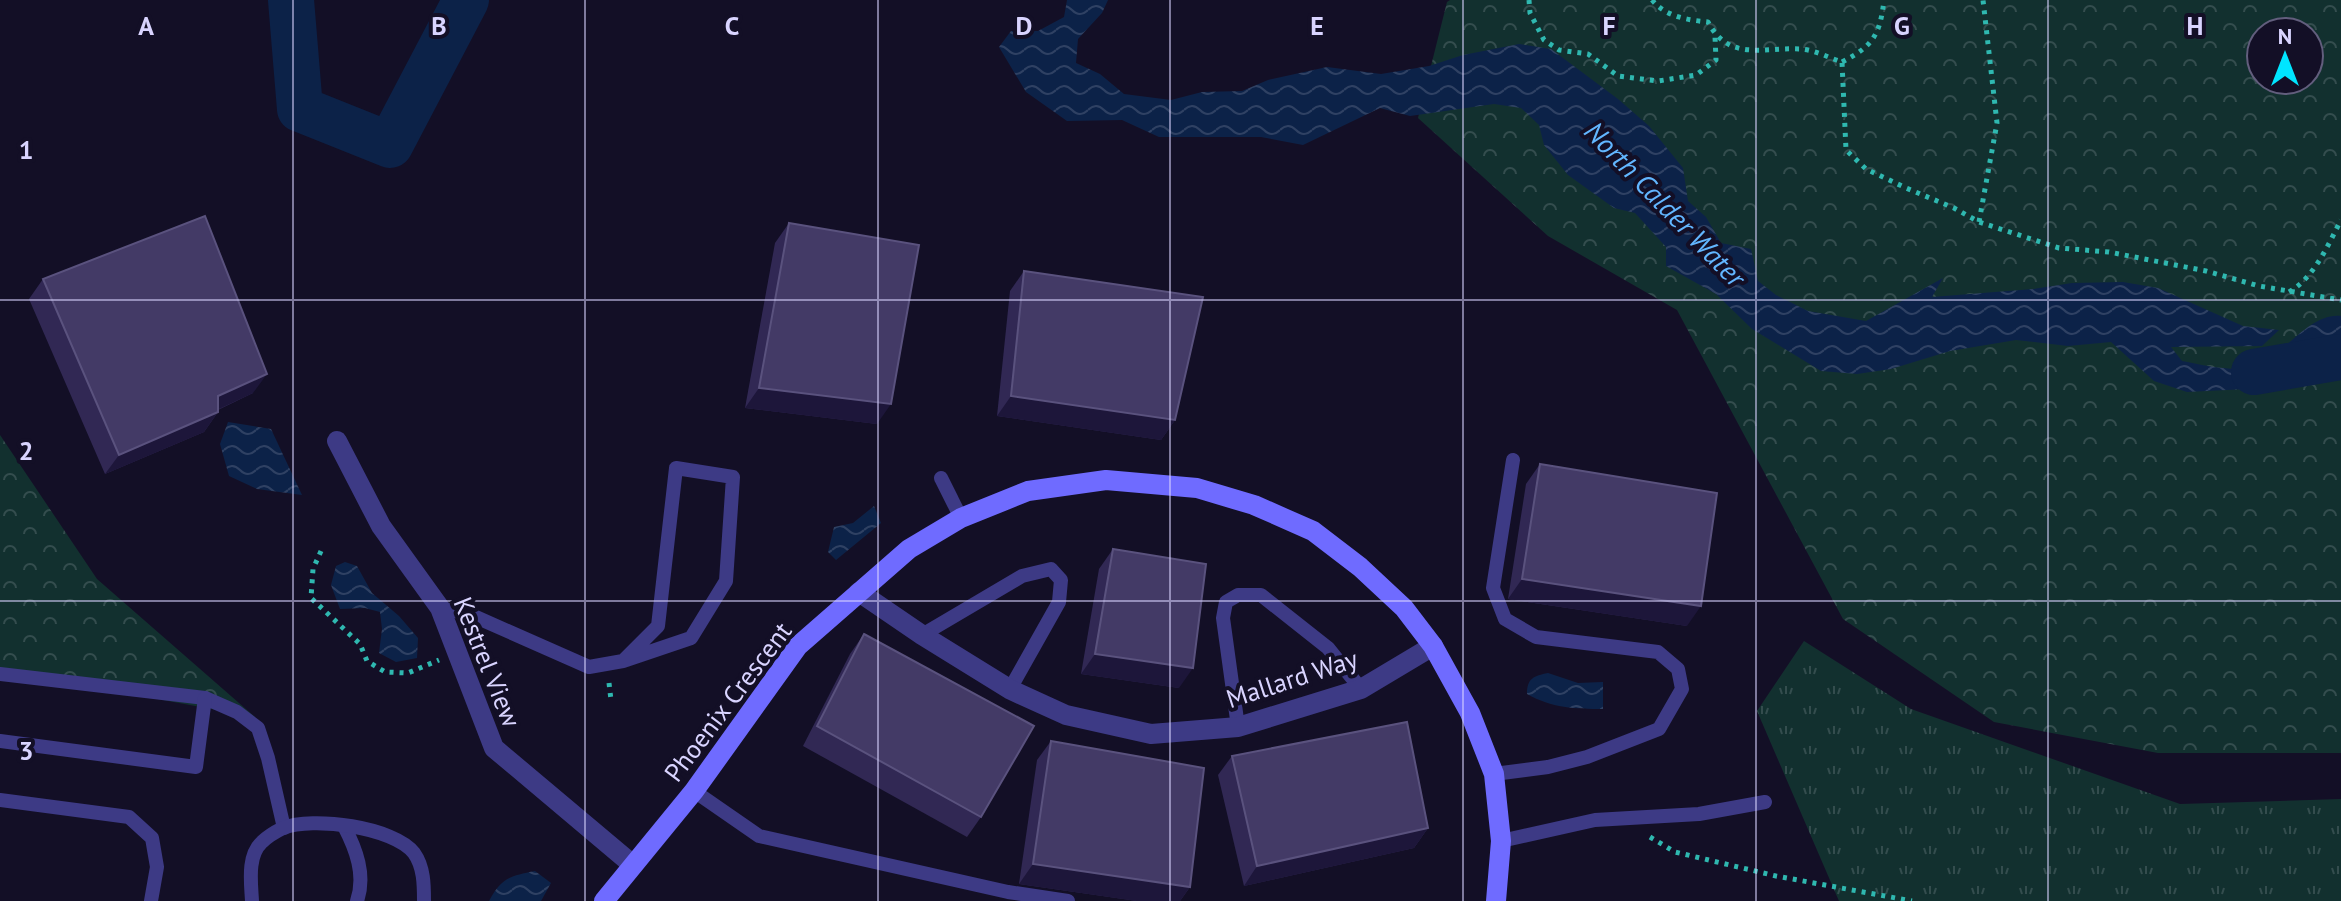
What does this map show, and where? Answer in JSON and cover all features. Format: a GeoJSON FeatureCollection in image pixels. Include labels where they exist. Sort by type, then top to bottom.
{"type":"FeatureCollection","features":[{"type":"Feature","properties":{"kind":"street","name":"Kestrel View"},"geometry":{"type":"LineString","coordinates":[[337,441],[381,526],[440,608],[494,748],[633,865]]}},
{"type":"Feature","properties":{"kind":"street","name":"Phoenix Crescent"},"geometry":{"type":"LineString","coordinates":[[604,901],[694,791],[798,646],[909,549],[961,518],[1028,491],[1106,480],[1197,488],[1254,505],[1313,531],[1360,567],[1404,608],[1433,646],[1470,713],[1494,774],[1501,841],[1496,901]]}},
{"type":"Feature","properties":{"kind":"street","name":"Mallard Way"},"geometry":{"type":"LineString","coordinates":[[859,592],[1010,689],[1066,715],[1151,734],[1238,727],[1361,689],[1433,646]]}},
{"type":"Feature","properties":{"kind":"lane"},"geometry":{"type":"LineString","coordinates":[[1494,774],[1548,767],[1587,757],[1659,729],[1682,689],[1678,669],[1658,652],[1536,637],[1505,619],[1493,588],[1513,460]]}},
{"type":"Feature","properties":{"kind":"lane"},"geometry":{"type":"LineString","coordinates":[[440,608],[469,614],[589,667],[623,661],[691,638],[726,581],[733,477],[676,468],[658,626],[623,661]]}},
{"type":"Feature","properties":{"kind":"lane"},"geometry":{"type":"LineString","coordinates":[[941,478],[961,518]]}},
{"type":"Feature","properties":{"kind":"lane"},"geometry":{"type":"LineString","coordinates":[[922,635],[1022,576],[1051,569],[1061,580],[1059,602],[1010,689]]}},
{"type":"Feature","properties":{"kind":"lane"},"geometry":{"type":"LineString","coordinates":[[1238,727],[1223,618],[1226,602],[1238,595],[1261,595],[1328,648],[1361,689]]}},
{"type":"Feature","properties":{"kind":"lane"},"geometry":{"type":"LineString","coordinates":[[0,674],[205,698],[237,712],[258,728],[284,828]]}},
{"type":"Feature","properties":{"kind":"lane"},"geometry":{"type":"LineString","coordinates":[[0,741],[196,767],[205,698]]}},
{"type":"Feature","properties":{"kind":"lane"},"geometry":{"type":"LineString","coordinates":[[694,791],[759,836],[1008,892],[1068,901]]}},
{"type":"Feature","properties":{"kind":"lane"},"geometry":{"type":"LineString","coordinates":[[0,800],[129,817],[152,838],[157,867],[151,901]]}},
{"type":"Feature","properties":{"kind":"lane"},"geometry":{"type":"LineString","coordinates":[[1501,841],[1595,820],[1699,814],[1765,802]]}},
{"type":"Feature","properties":{"kind":"lane"},"geometry":{"type":"LineString","coordinates":[[252,901],[250,865],[260,843],[284,828],[311,823],[386,835],[404,843],[414,853],[422,869],[424,901]]}},
{"type":"Feature","properties":{"kind":"lane"},"geometry":{"type":"LineString","coordinates":[[344,826],[356,849],[361,878],[357,901]]}},
{"type":"Feature","properties":{"kind":"path"},"geometry":{"type":"LineString","coordinates":[[1529,0],[1530,13],[1544,40],[1559,50],[1588,54],[1618,76],[1658,81],[1696,75],[1716,60],[1715,36],[1708,22],[1682,19],[1658,7],[1652,0]]}},
{"type":"Feature","properties":{"kind":"path"},"geometry":{"type":"LineString","coordinates":[[1715,36],[1734,48],[1764,51],[1802,48],[1842,62],[1865,51],[1881,23],[1884,0]]}},
{"type":"Feature","properties":{"kind":"path"},"geometry":{"type":"LineString","coordinates":[[1979,222],[1997,123],[1983,0]]}},
{"type":"Feature","properties":{"kind":"path"},"geometry":{"type":"LineString","coordinates":[[1842,62],[1846,150],[1866,169],[1979,222],[2059,248],[2123,255],[2206,271],[2259,286],[2341,300]]}},
{"type":"Feature","properties":{"kind":"path"},"geometry":{"type":"LineString","coordinates":[[2289,292],[2301,285],[2341,220]]}},
{"type":"Feature","properties":{"kind":"path"},"geometry":{"type":"LineString","coordinates":[[321,551],[313,569],[311,598],[360,644],[367,661],[385,672],[408,673],[440,659]]}},
{"type":"Feature","properties":{"kind":"path"},"geometry":{"type":"LineString","coordinates":[[609,683],[611,700]]}},
{"type":"Feature","properties":{"kind":"path"},"geometry":{"type":"LineString","coordinates":[[1618,818],[1675,852],[1776,876],[1912,901]]}},
{"type":"Feature","properties":{"kind":"green space"},"geometry":{"type":"Polygon","coordinates":[[[1450,0],[2341,0],[2341,753],[2158,753],[1994,722],[1843,619],[1677,310],[1548,236],[1418,118],[1450,0]]]}},
{"type":"Feature","properties":{"kind":"green space"},"geometry":{"type":"Polygon","coordinates":[[[0,435],[97,579],[255,717],[0,670],[0,435]]]}},
{"type":"Feature","properties":{"kind":"green space"},"geometry":{"type":"Polygon","coordinates":[[[1804,641],[1911,709],[2180,804],[2341,799],[2341,901],[1839,901],[1757,711],[1804,641]]]}},
{"type":"Feature","properties":{"kind":"water"},"geometry":{"type":"Polygon","coordinates":[[[1067,0],[1108,0],[1102,13],[1078,39],[1076,63],[1100,74],[1124,94],[1171,100],[1202,92],[1242,91],[1268,80],[1327,67],[1381,74],[1519,44],[1551,49],[1649,126],[1683,168],[1688,201],[1706,217],[1721,243],[1751,249],[1758,281],[1776,295],[1808,311],[1866,321],[1943,278],[1932,297],[2072,283],[2123,282],[2158,288],[2243,326],[2279,330],[2262,346],[2171,347],[2182,361],[2223,368],[2255,367],[2271,358],[2309,326],[2330,316],[2341,316],[2341,353],[2319,358],[2299,377],[2267,388],[2187,392],[2154,381],[2111,342],[2068,346],[2016,340],[1950,351],[1891,369],[1857,374],[1821,371],[1752,329],[1716,294],[1666,266],[1666,247],[1635,213],[1614,208],[1568,175],[1544,145],[1539,125],[1521,108],[1494,104],[1410,116],[1380,108],[1303,145],[1261,137],[1159,137],[1122,120],[1067,121],[1026,92],[999,47],[1011,31],[1038,31],[1064,17],[1067,0]]]}},
{"type":"Feature","properties":{"kind":"water"},"geometry":{"type":"Polygon","coordinates":[[[228,422],[271,429],[302,495],[257,489],[229,476],[220,444],[228,422]]]}},
{"type":"Feature","properties":{"kind":"water"},"geometry":{"type":"Polygon","coordinates":[[[874,506],[881,523],[836,560],[828,552],[834,527],[853,523],[874,506]]]}},
{"type":"Feature","properties":{"kind":"water"},"geometry":{"type":"Polygon","coordinates":[[[345,562],[357,566],[372,593],[399,616],[418,638],[417,658],[396,662],[379,653],[382,629],[380,612],[365,608],[340,609],[331,585],[336,566],[345,562]]]}},
{"type":"Feature","properties":{"kind":"water"},"geometry":{"type":"Polygon","coordinates":[[[1548,673],[1578,683],[1603,682],[1603,709],[1564,707],[1527,694],[1532,679],[1548,673]]]}},
{"type":"Feature","properties":{"kind":"water"},"geometry":{"type":"Polygon","coordinates":[[[535,871],[551,883],[541,901],[489,901],[507,879],[535,871]]]}},
{"type":"Feature","properties":{"kind":"building"},"geometry":{"type":"Polygon","coordinates":[[[205,216],[267,374],[218,396],[218,412],[119,455],[43,279],[205,216]]]}},
{"type":"Feature","properties":{"kind":"building"},"geometry":{"type":"Polygon","coordinates":[[[789,223],[919,245],[891,404],[759,388],[789,223]]]}},
{"type":"Feature","properties":{"kind":"building"},"geometry":{"type":"Polygon","coordinates":[[[1024,271],[1203,297],[1175,420],[1011,396],[1024,271]]]}},
{"type":"Feature","properties":{"kind":"building"},"geometry":{"type":"Polygon","coordinates":[[[1540,464],[1717,493],[1701,606],[1522,579],[1540,464]]]}},
{"type":"Feature","properties":{"kind":"building"},"geometry":{"type":"Polygon","coordinates":[[[1113,549],[1206,564],[1193,668],[1095,654],[1113,549]]]}},
{"type":"Feature","properties":{"kind":"building"},"geometry":{"type":"Polygon","coordinates":[[[864,634],[1034,726],[981,817],[817,726],[864,634]]]}},
{"type":"Feature","properties":{"kind":"building"},"geometry":{"type":"Polygon","coordinates":[[[1407,722],[1428,828],[1257,866],[1232,756],[1407,722]]]}},
{"type":"Feature","properties":{"kind":"building"},"geometry":{"type":"Polygon","coordinates":[[[1051,741],[1204,768],[1190,887],[1033,864],[1051,741]]]}},
{"type":"Feature","properties":{"kind":"waterway","name":"North Calder Water"},"geometry":{"type":"LineString","coordinates":[[291,0],[300,109],[390,145],[466,0]]}},
{"type":"Feature","properties":{"kind":"waterway","name":"North Calder Water"},"geometry":{"type":"LineString","coordinates":[[2254,372],[2341,357]]}}]}
